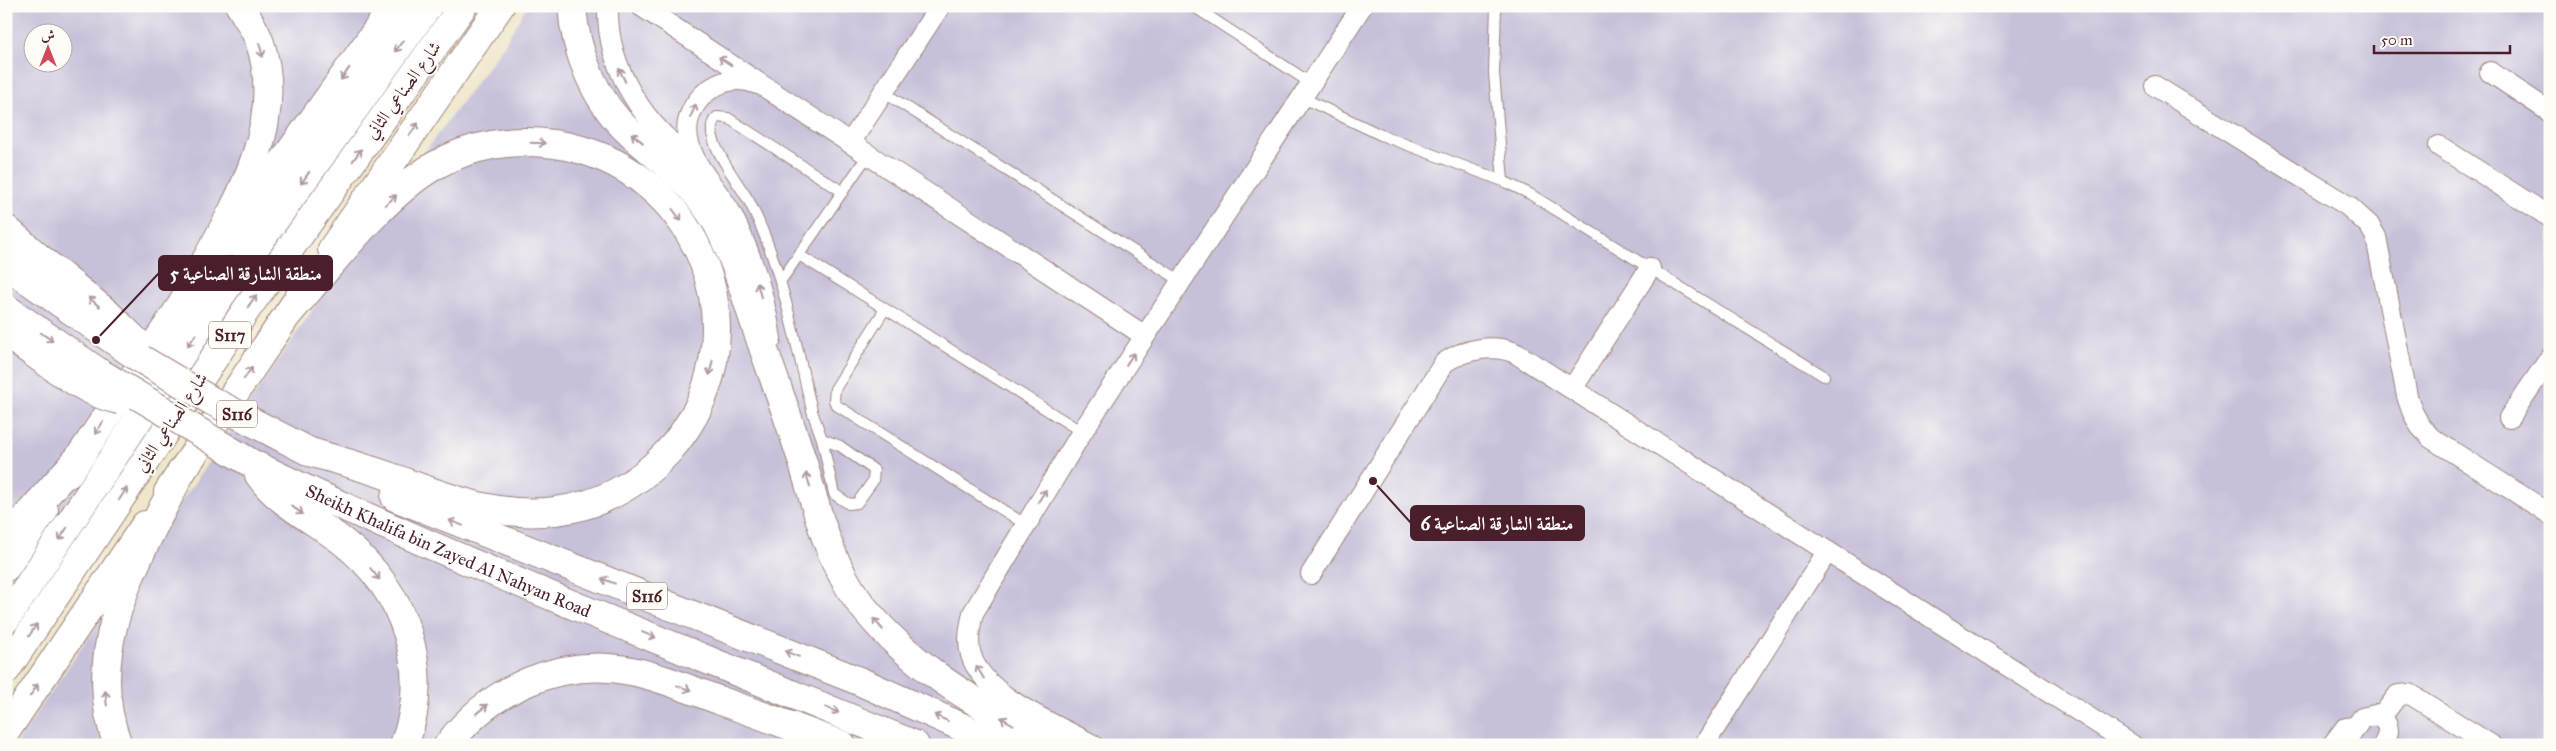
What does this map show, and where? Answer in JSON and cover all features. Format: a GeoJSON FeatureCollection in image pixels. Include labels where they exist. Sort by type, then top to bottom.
{"type":"FeatureCollection","features":[{"type":"Feature","properties":{"kind":"main road"},"geometry":{"type":"LineString","coordinates":[[184,300],[250,176],[259,151],[264,125],[268,101],[266,71],[260,42],[240,6]]}},
{"type":"Feature","properties":{"kind":"main road"},"geometry":{"type":"LineString","coordinates":[[6,567],[184,300],[394,6]]}},
{"type":"Feature","properties":{"kind":"main road","name":"شارع الصناعي الثاني"},"geometry":{"type":"LineString","coordinates":[[6,620],[221,295],[428,6]]}},
{"type":"Feature","properties":{"kind":"main road","name":"شارع الصناعي الثاني"},"geometry":{"type":"LineString","coordinates":[[6,670],[246,310],[463,6]]}},
{"type":"Feature","properties":{"kind":"main road"},"geometry":{"type":"LineString","coordinates":[[6,731],[288,314],[500,6]]}},
{"type":"Feature","properties":{"kind":"main road"},"geometry":{"type":"LineString","coordinates":[[572,6],[577,43],[598,91],[630,132],[679,174],[700,198],[718,225],[731,254],[773,372],[825,535],[839,568],[858,600],[881,629],[907,655],[984,708],[1050,745]]}},
{"type":"Feature","properties":{"kind":"main road"},"geometry":{"type":"LineString","coordinates":[[288,314],[388,203],[414,180],[445,161],[488,146],[515,142],[543,142],[574,147],[604,157],[658,192],[677,213],[694,239],[706,266],[716,325],[714,353],[708,385],[695,415],[677,442],[655,466],[630,486],[599,502],[555,511],[497,510],[469,505],[310,452]]}},
{"type":"Feature","properties":{"kind":"main road","name":"Sheikh Khalifa bin Zayed Al Nahyan Road"},"geometry":{"type":"LineString","coordinates":[[6,229],[23,266],[107,313],[166,373],[212,401],[382,491],[447,519],[850,677],[994,741]]}},
{"type":"Feature","properties":{"kind":"main road","name":"Sheikh Khalifa bin Zayed Al Nahyan Road"},"geometry":{"type":"LineString","coordinates":[[7,317],[102,395],[122,400],[142,398],[251,463],[446,553],[915,745]]}},
{"type":"Feature","properties":{"kind":"main road"},"geometry":{"type":"LineString","coordinates":[[6,540],[82,454]]}},
{"type":"Feature","properties":{"kind":"main road"},"geometry":{"type":"LineString","coordinates":[[251,463],[264,482],[278,495],[355,552],[383,583],[407,627],[414,652],[417,678],[414,711],[404,745]]}},
{"type":"Feature","properties":{"kind":"main road"},"geometry":{"type":"LineString","coordinates":[[118,745],[111,727],[105,685],[109,638],[126,586],[181,472]]}},
{"type":"Feature","properties":{"kind":"main road"},"geometry":{"type":"LineString","coordinates":[[448,745],[476,713],[500,696],[527,681],[554,672],[605,668],[631,671],[662,680],[842,745]]}},
{"type":"Feature","properties":{"kind":"street"},"geometry":{"type":"LineString","coordinates":[[608,6],[611,42],[618,67],[630,91],[660,133],[678,150],[698,164]]}},
{"type":"Feature","properties":{"kind":"street"},"geometry":{"type":"LineString","coordinates":[[641,6],[1145,336]]}},
{"type":"Feature","properties":{"kind":"street"},"geometry":{"type":"LineString","coordinates":[[850,143],[940,6]]}},
{"type":"Feature","properties":{"kind":"street"},"geometry":{"type":"LineString","coordinates":[[1093,745],[994,688],[980,674],[971,655],[969,634],[973,613],[1082,432],[1362,6]]}},
{"type":"Feature","properties":{"kind":"street"},"geometry":{"type":"LineString","coordinates":[[2490,72],[2550,112]]}},
{"type":"Feature","properties":{"kind":"street"},"geometry":{"type":"LineString","coordinates":[[766,88],[752,82],[738,80],[724,82],[711,88],[700,98],[692,110],[688,124],[688,138],[698,164],[732,214],[744,241],[768,322],[773,372]]}},
{"type":"Feature","properties":{"kind":"street"},"geometry":{"type":"LineString","coordinates":[[2155,86],[2348,206],[2369,225],[2380,251],[2407,396],[2412,412],[2420,426],[2444,448],[2548,509]]}},
{"type":"Feature","properties":{"kind":"street"},"geometry":{"type":"LineString","coordinates":[[2439,146],[2550,217]]}},
{"type":"Feature","properties":{"kind":"street"},"geometry":{"type":"LineString","coordinates":[[1572,389],[1650,268]]}},
{"type":"Feature","properties":{"kind":"street"},"geometry":{"type":"LineString","coordinates":[[1312,574],[1444,363],[1461,354],[1501,348],[1517,354],[2132,745]]}},
{"type":"Feature","properties":{"kind":"street"},"geometry":{"type":"LineString","coordinates":[[2509,418],[2550,358]]}},
{"type":"Feature","properties":{"kind":"street"},"geometry":{"type":"LineString","coordinates":[[1704,745],[1827,552]]}},
{"type":"Feature","properties":{"kind":"street"},"geometry":{"type":"LineString","coordinates":[[2381,717],[2393,699],[2404,693],[2410,694],[2491,745]]}},
{"type":"Feature","properties":{"kind":"street"},"geometry":{"type":"LineString","coordinates":[[2344,745],[2357,724],[2368,715],[2381,717],[2389,729],[2388,736],[2383,745]]}},
{"type":"Feature","properties":{"kind":"lane"},"geometry":{"type":"LineString","coordinates":[[1193,6],[1307,91],[1381,135],[1503,181],[1559,211],[1824,376]]}},
{"type":"Feature","properties":{"kind":"lane"},"geometry":{"type":"LineString","coordinates":[[1496,6],[1494,73],[1503,181]]}},
{"type":"Feature","properties":{"kind":"lane"},"geometry":{"type":"LineString","coordinates":[[884,92],[1181,281]]}},
{"type":"Feature","properties":{"kind":"lane"},"geometry":{"type":"LineString","coordinates":[[822,439],[840,446],[874,470],[873,481],[857,503],[849,504],[834,494],[822,439],[813,414],[780,282],[762,228],[750,203],[713,143],[710,131],[713,120],[723,116],[728,118],[843,192]]}},
{"type":"Feature","properties":{"kind":"lane"},"geometry":{"type":"LineString","coordinates":[[780,282],[868,155]]}},
{"type":"Feature","properties":{"kind":"lane"},"geometry":{"type":"LineString","coordinates":[[799,254],[1082,432]]}},
{"type":"Feature","properties":{"kind":"lane"},"geometry":{"type":"LineString","coordinates":[[885,309],[835,389],[834,400],[836,404],[1025,524]]}},
{"type":"Feature","properties":{"kind":"lane"},"geometry":{"type":"LineString","coordinates":[[2326,745],[2342,724],[2352,722],[2357,724]]}},
{"type":"Feature","properties":{"kind":"shaded area"},"geometry":{"type":"Polygon","coordinates":[[[6,6],[401,6],[6,617],[6,6]]]}},
{"type":"Feature","properties":{"kind":"shaded area"},"geometry":{"type":"Polygon","coordinates":[[[527,6],[2550,6],[2550,745],[15,745],[376,217],[502,48],[527,6]]]}},
{"type":"Feature","properties":{"kind":"place","name":"منطقة الشارقة الصناعية 5"},"geometry":{"type":"Point","coordinates":[96,340]}},
{"type":"Feature","properties":{"kind":"place","name":"منطقة الشارقة الصناعية 6"},"geometry":{"type":"Point","coordinates":[1373,481]}}]}
